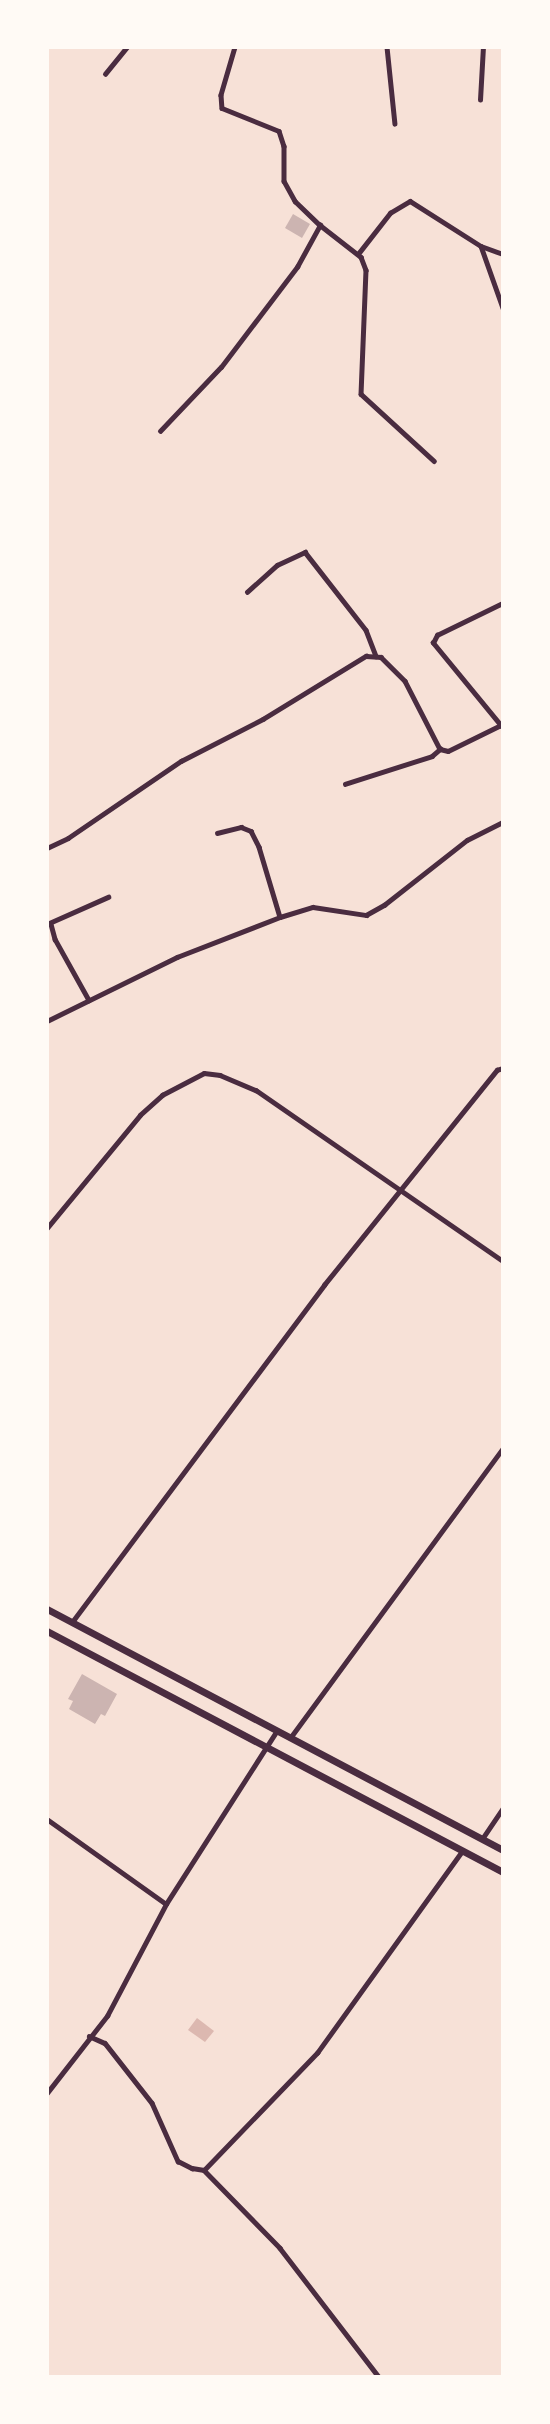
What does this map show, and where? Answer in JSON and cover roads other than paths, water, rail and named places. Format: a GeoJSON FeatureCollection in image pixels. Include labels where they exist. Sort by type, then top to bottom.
{"type":"FeatureCollection","features":[{"type":"Feature","properties":{"kind":"main road"},"geometry":{"type":"LineString","coordinates":[[47,1609],[503,1850]]}},
{"type":"Feature","properties":{"kind":"main road"},"geometry":{"type":"LineString","coordinates":[[47,1631],[503,1872]]}},
{"type":"Feature","properties":{"kind":"street"},"geometry":{"type":"LineString","coordinates":[[105,74],[127,47]]}},
{"type":"Feature","properties":{"kind":"street"},"geometry":{"type":"LineString","coordinates":[[234,47],[221,95],[222,108],[279,131],[284,146],[284,181],[295,201],[320,225],[358,254],[366,270],[361,394],[434,461]]}},
{"type":"Feature","properties":{"kind":"street"},"geometry":{"type":"LineString","coordinates":[[387,47],[395,124]]}},
{"type":"Feature","properties":{"kind":"street"},"geometry":{"type":"LineString","coordinates":[[480,100],[483,47]]}},
{"type":"Feature","properties":{"kind":"street"},"geometry":{"type":"LineString","coordinates":[[358,254],[390,213],[410,201],[481,246],[503,254]]}},
{"type":"Feature","properties":{"kind":"street"},"geometry":{"type":"LineString","coordinates":[[160,431],[221,367],[297,267],[320,225]]}},
{"type":"Feature","properties":{"kind":"street"},"geometry":{"type":"LineString","coordinates":[[481,246],[503,308]]}},
{"type":"Feature","properties":{"kind":"street"},"geometry":{"type":"LineString","coordinates":[[247,592],[277,565],[306,552],[366,630],[376,656],[411,688],[440,749]]}},
{"type":"Feature","properties":{"kind":"street"},"geometry":{"type":"LineString","coordinates":[[440,749],[448,751],[502,726],[433,643],[437,635],[503,603]]}},
{"type":"Feature","properties":{"kind":"street"},"geometry":{"type":"LineString","coordinates":[[47,848],[68,838],[181,761],[262,719],[366,656],[376,656]]}},
{"type":"Feature","properties":{"kind":"street"},"geometry":{"type":"LineString","coordinates":[[345,784],[432,757],[440,749]]}},
{"type":"Feature","properties":{"kind":"street"},"geometry":{"type":"LineString","coordinates":[[47,1021],[177,957],[280,917],[313,907],[366,915],[384,905],[467,840],[503,822]]}},
{"type":"Feature","properties":{"kind":"street"},"geometry":{"type":"LineString","coordinates":[[217,833],[241,827],[251,831],[259,847],[280,917]]}},
{"type":"Feature","properties":{"kind":"street"},"geometry":{"type":"LineString","coordinates":[[89,1000],[49,924],[108,897]]}},
{"type":"Feature","properties":{"kind":"street"},"geometry":{"type":"LineString","coordinates":[[72,1622],[400,1188],[497,1070],[503,1068]]}},
{"type":"Feature","properties":{"kind":"street"},"geometry":{"type":"LineString","coordinates":[[47,1228],[140,1115],[162,1096],[204,1073],[220,1075],[256,1090],[503,1261]]}},
{"type":"Feature","properties":{"kind":"street"},"geometry":{"type":"LineString","coordinates":[[290,1739],[503,1448]]}},
{"type":"Feature","properties":{"kind":"street"},"geometry":{"type":"LineString","coordinates":[[47,2093],[107,2015],[166,1904],[276,1732]]}},
{"type":"Feature","properties":{"kind":"street"},"geometry":{"type":"LineString","coordinates":[[481,1839],[503,1808]]}},
{"type":"Feature","properties":{"kind":"street"},"geometry":{"type":"LineString","coordinates":[[47,1819],[166,1904]]}},
{"type":"Feature","properties":{"kind":"street"},"geometry":{"type":"LineString","coordinates":[[204,2170],[317,2053],[462,1851]]}},
{"type":"Feature","properties":{"kind":"street"},"geometry":{"type":"LineString","coordinates":[[89,2036],[105,2043],[152,2103],[178,2161],[204,2170],[280,2248],[379,2377]]}}]}
